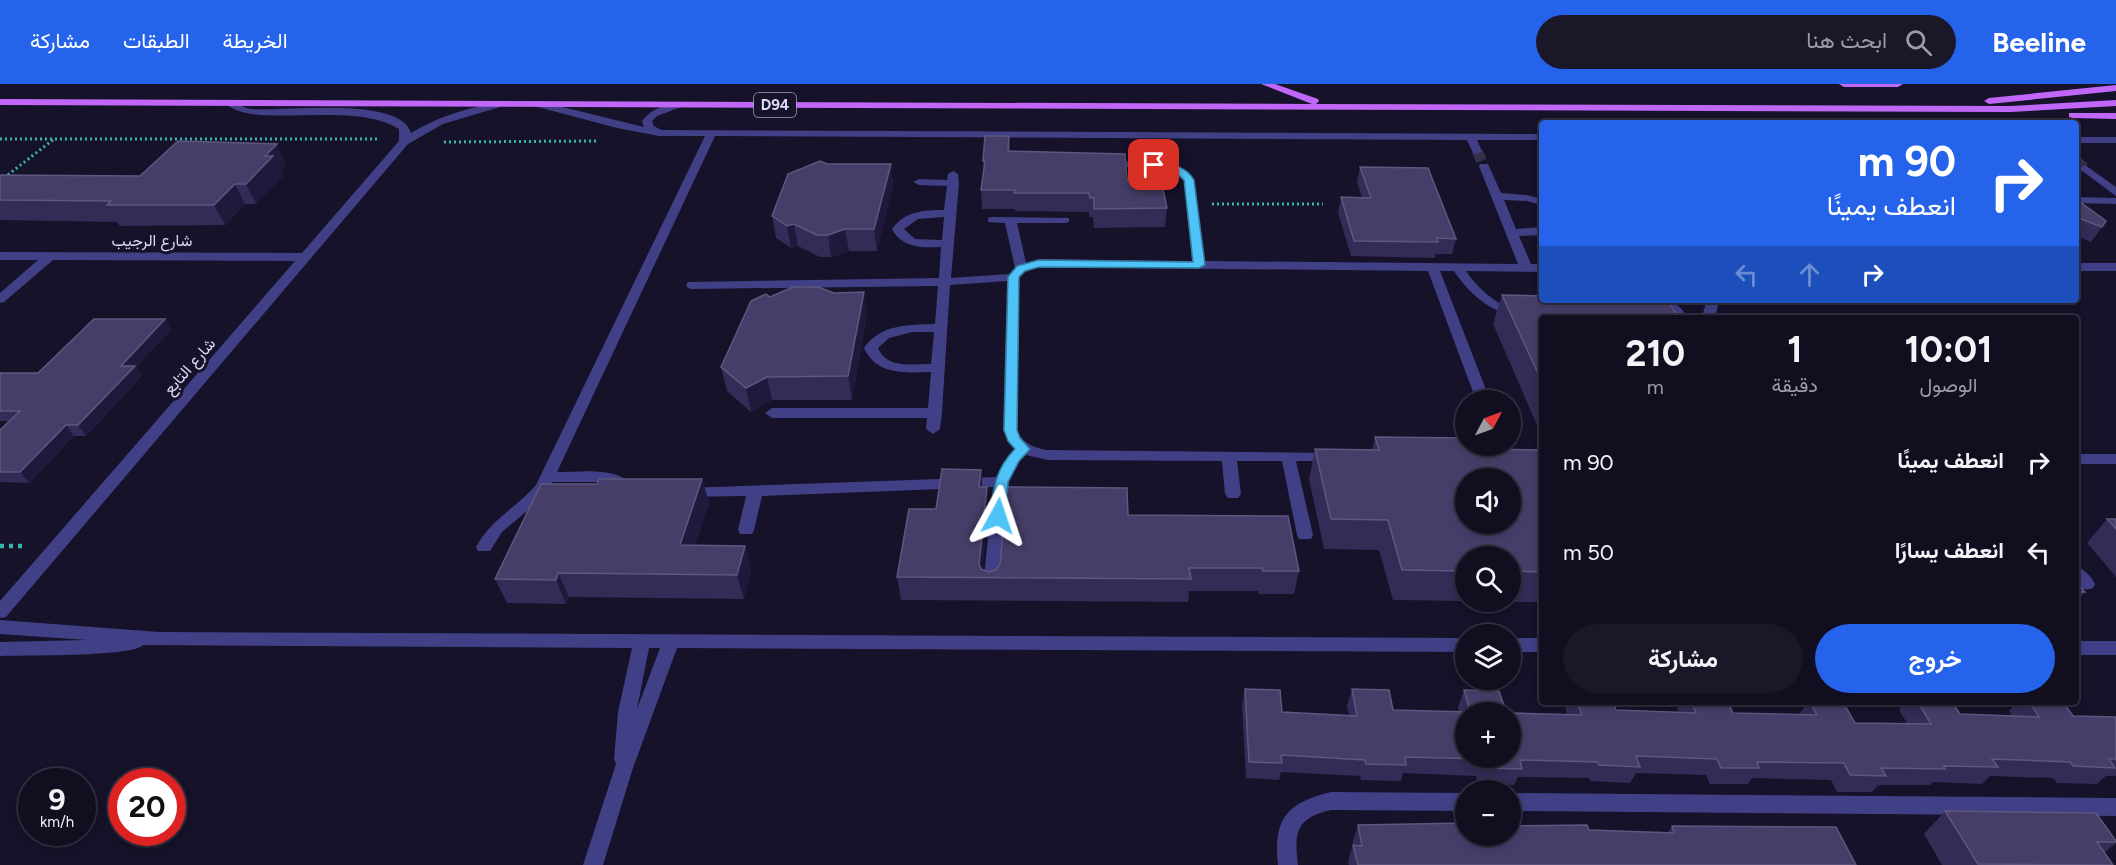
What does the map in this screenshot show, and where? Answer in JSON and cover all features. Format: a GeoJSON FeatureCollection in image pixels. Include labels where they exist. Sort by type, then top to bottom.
{"type":"FeatureCollection","features":[{"type":"Feature","properties":{"kind":"main road"},"geometry":{"type":"LineString","coordinates":[[1266,84],[1304,98],[1352,107]]}},
{"type":"Feature","properties":{"kind":"main road"},"geometry":{"type":"LineString","coordinates":[[1844,84],[1896,84]]}},
{"type":"Feature","properties":{"kind":"main road"},"geometry":{"type":"LineString","coordinates":[[1833,109],[1988,101],[2116,88]]}},
{"type":"Feature","properties":{"kind":"main road","name":"D94"},"geometry":{"type":"LineString","coordinates":[[0,102],[2010,110],[2116,103]]}},
{"type":"Feature","properties":{"kind":"main road"},"geometry":{"type":"LineString","coordinates":[[1833,109],[2116,116]]}},
{"type":"Feature","properties":{"kind":"street"},"geometry":{"type":"LineString","coordinates":[[230,103],[242,110],[253,112],[358,112],[387,116],[404,126],[406,134],[404,142]]}},
{"type":"Feature","properties":{"kind":"street","name":"شارع التابع"},"geometry":{"type":"LineString","coordinates":[[0,612],[404,142],[416,133],[448,117],[507,104]]}},
{"type":"Feature","properties":{"kind":"street"},"geometry":{"type":"LineString","coordinates":[[538,104],[659,134],[1058,139],[1539,137]]}},
{"type":"Feature","properties":{"kind":"street"},"geometry":{"type":"LineString","coordinates":[[659,134],[649,128],[647,120],[653,114],[677,105]]}},
{"type":"Feature","properties":{"kind":"street"},"geometry":{"type":"LineString","coordinates":[[484,548],[489,535],[500,522],[536,496],[548,477],[711,134]]}},
{"type":"Feature","properties":{"kind":"street"},"geometry":{"type":"LineString","coordinates":[[1471,137],[1477,151]]}},
{"type":"Feature","properties":{"kind":"street"},"geometry":{"type":"LineString","coordinates":[[2079,140],[2116,140]]}},
{"type":"Feature","properties":{"kind":"street"},"geometry":{"type":"LineString","coordinates":[[1090,165],[1167,166],[1186,174],[1189,180],[1199,265]]}},
{"type":"Feature","properties":{"kind":"street"},"geometry":{"type":"LineString","coordinates":[[1484,166],[1526,268]]}},
{"type":"Feature","properties":{"kind":"street"},"geometry":{"type":"LineString","coordinates":[[2085,168],[2116,193]]}},
{"type":"Feature","properties":{"kind":"street"},"geometry":{"type":"LineString","coordinates":[[919,182],[953,179],[933,429]]}},
{"type":"Feature","properties":{"kind":"street"},"geometry":{"type":"LineString","coordinates":[[1496,196],[1539,201]]}},
{"type":"Feature","properties":{"kind":"street"},"geometry":{"type":"LineString","coordinates":[[2079,206],[2116,201]]}},
{"type":"Feature","properties":{"kind":"street"},"geometry":{"type":"LineString","coordinates":[[948,243],[917,243],[900,235],[898,229],[902,222],[910,218],[950,214]]}},
{"type":"Feature","properties":{"kind":"street"},"geometry":{"type":"LineString","coordinates":[[992,220],[1065,220]]}},
{"type":"Feature","properties":{"kind":"street"},"geometry":{"type":"LineString","coordinates":[[1010,220],[1017,273],[1010,430],[1014,441],[1023,449],[1048,455],[1345,456]]}},
{"type":"Feature","properties":{"kind":"street"},"geometry":{"type":"LineString","coordinates":[[1512,233],[1539,231]]}},
{"type":"Feature","properties":{"kind":"street","name":"شارع الرجيب"},"geometry":{"type":"LineString","coordinates":[[0,256],[305,257]]}},
{"type":"Feature","properties":{"kind":"street"},"geometry":{"type":"LineString","coordinates":[[0,299],[50,256]]}},
{"type":"Feature","properties":{"kind":"street"},"geometry":{"type":"LineString","coordinates":[[692,285],[945,282],[1017,273],[1039,263],[1539,268]]}},
{"type":"Feature","properties":{"kind":"street"},"geometry":{"type":"LineString","coordinates":[[1432,266],[1479,390]]}},
{"type":"Feature","properties":{"kind":"street"},"geometry":{"type":"LineString","coordinates":[[1457,267],[1470,288],[1480,298],[1511,314],[1539,319]]}},
{"type":"Feature","properties":{"kind":"street"},"geometry":{"type":"LineString","coordinates":[[2079,267],[2114,269]]}},
{"type":"Feature","properties":{"kind":"street"},"geometry":{"type":"LineString","coordinates":[[1669,303],[1679,315]]}},
{"type":"Feature","properties":{"kind":"street"},"geometry":{"type":"LineString","coordinates":[[938,368],[892,367],[880,363],[873,356],[871,348],[875,340],[885,333],[898,330],[941,328]]}},
{"type":"Feature","properties":{"kind":"street"},"geometry":{"type":"LineString","coordinates":[[772,413],[935,412]]}},
{"type":"Feature","properties":{"kind":"street"},"geometry":{"type":"LineString","coordinates":[[991,588],[1004,489],[1014,458],[1023,449]]}},
{"type":"Feature","properties":{"kind":"street"},"geometry":{"type":"LineString","coordinates":[[1229,455],[1233,494]]}},
{"type":"Feature","properties":{"kind":"street"},"geometry":{"type":"LineString","coordinates":[[1288,456],[1305,535]]}},
{"type":"Feature","properties":{"kind":"street"},"geometry":{"type":"LineString","coordinates":[[2079,459],[2116,459]]}},
{"type":"Feature","properties":{"kind":"street"},"geometry":{"type":"LineString","coordinates":[[548,477],[613,478],[632,492],[641,495]]}},
{"type":"Feature","properties":{"kind":"street"},"geometry":{"type":"LineString","coordinates":[[675,494],[1004,489]]}},
{"type":"Feature","properties":{"kind":"street"},"geometry":{"type":"LineString","coordinates":[[746,530],[755,491]]}},
{"type":"Feature","properties":{"kind":"street"},"geometry":{"type":"LineString","coordinates":[[0,627],[159,639],[1455,645]]}},
{"type":"Feature","properties":{"kind":"street"},"geometry":{"type":"LineString","coordinates":[[0,648],[92,647],[159,639]]}},
{"type":"Feature","properties":{"kind":"street"},"geometry":{"type":"LineString","coordinates":[[624,768],[627,711],[642,641]]}},
{"type":"Feature","properties":{"kind":"street"},"geometry":{"type":"LineString","coordinates":[[593,865],[624,768],[671,641]]}},
{"type":"Feature","properties":{"kind":"street"},"geometry":{"type":"LineString","coordinates":[[1521,645],[1539,645]]}},
{"type":"Feature","properties":{"kind":"street"},"geometry":{"type":"LineString","coordinates":[[2079,648],[2116,648]]}},
{"type":"Feature","properties":{"kind":"street"},"geometry":{"type":"LineString","coordinates":[[1288,865],[1284,839],[1289,824],[1299,813],[1313,804],[1330,801],[1455,802]]}},
{"type":"Feature","properties":{"kind":"street"},"geometry":{"type":"LineString","coordinates":[[1521,802],[2116,807]]}},
{"type":"Feature","properties":{"kind":"path"},"geometry":{"type":"LineString","coordinates":[[0,139],[381,139],[391,156]]}},
{"type":"Feature","properties":{"kind":"path"},"geometry":{"type":"LineString","coordinates":[[0,181],[54,139]]}},
{"type":"Feature","properties":{"kind":"path"},"geometry":{"type":"LineString","coordinates":[[442,142],[601,141]]}},
{"type":"Feature","properties":{"kind":"path"},"geometry":{"type":"LineString","coordinates":[[1192,204],[1323,204]]}},
{"type":"Feature","properties":{"kind":"building"},"geometry":{"type":"Polygon","coordinates":[[[985,136],[1009,136],[1008,151],[1125,154],[1127,180],[1161,180],[1167,208],[1094,209],[1094,198],[1090,198],[1089,193],[1014,193],[1015,190],[981,190],[985,161],[983,161],[985,136]]]}},
{"type":"Feature","properties":{"kind":"building"},"geometry":{"type":"Polygon","coordinates":[[[178,141],[277,144],[265,156],[273,156],[246,184],[235,184],[214,205],[107,205],[111,201],[0,200],[0,175],[140,176],[178,141]]]}},
{"type":"Feature","properties":{"kind":"building"},"geometry":{"type":"Polygon","coordinates":[[[820,161],[827,164],[891,164],[874,229],[845,229],[828,235],[817,235],[794,224],[787,226],[772,216],[788,174],[820,161]]]}},
{"type":"Feature","properties":{"kind":"building"},"geometry":{"type":"Polygon","coordinates":[[[1360,167],[1428,168],[1456,239],[1437,238],[1438,242],[1354,241],[1341,197],[1371,198],[1360,167]]]}},
{"type":"Feature","properties":{"kind":"building"},"geometry":{"type":"Polygon","coordinates":[[[2079,201],[2106,221],[2102,227],[2079,218],[2079,201]]]}},
{"type":"Feature","properties":{"kind":"building"},"geometry":{"type":"Polygon","coordinates":[[[793,287],[818,287],[834,293],[864,292],[848,376],[767,377],[746,388],[721,367],[751,301],[766,294],[770,297],[793,287]]]}},
{"type":"Feature","properties":{"kind":"building"},"geometry":{"type":"Polygon","coordinates":[[[1502,295],[1539,296],[1539,303],[1669,303],[1677,315],[1539,315],[1539,375],[1502,295]]]}},
{"type":"Feature","properties":{"kind":"building"},"geometry":{"type":"Polygon","coordinates":[[[94,319],[165,319],[121,366],[135,366],[78,425],[66,425],[20,472],[0,472],[0,430],[20,411],[0,411],[0,373],[38,373],[94,319]]]}},
{"type":"Feature","properties":{"kind":"building"},"geometry":{"type":"Polygon","coordinates":[[[1375,437],[1455,438],[1455,456],[1521,456],[1521,450],[1539,450],[1539,572],[1521,571],[1521,546],[1455,546],[1455,571],[1402,570],[1388,520],[1331,519],[1315,449],[1379,450],[1375,437]]]}},
{"type":"Feature","properties":{"kind":"building"},"geometry":{"type":"Polygon","coordinates":[[[942,469],[981,470],[979,487],[987,487],[979,564],[981,569],[989,572],[996,570],[1000,564],[1007,487],[1127,488],[1128,515],[1288,516],[1299,571],[1263,571],[1262,568],[1189,568],[1191,579],[897,577],[909,509],[936,509],[942,469]]]}},
{"type":"Feature","properties":{"kind":"building"},"geometry":{"type":"Polygon","coordinates":[[[599,479],[702,479],[680,545],[745,546],[737,575],[558,573],[556,580],[495,579],[541,484],[597,484],[599,479]]]}},
{"type":"Feature","properties":{"kind":"building"},"geometry":{"type":"Polygon","coordinates":[[[2107,519],[2116,519],[2116,529],[2107,519]]]}},
{"type":"Feature","properties":{"kind":"building"},"geometry":{"type":"Polygon","coordinates":[[[1245,689],[1280,690],[1282,712],[1357,716],[1352,689],[1389,690],[1393,710],[1455,712],[1455,758],[1405,757],[1406,765],[1366,764],[1365,760],[1281,755],[1282,763],[1249,762],[1245,689]]]}},
{"type":"Feature","properties":{"kind":"building"},"geometry":{"type":"Polygon","coordinates":[[[1464,690],[1499,691],[1503,702],[1467,702],[1464,690]]]}},
{"type":"Feature","properties":{"kind":"building"},"geometry":{"type":"Polygon","coordinates":[[[1578,705],[1614,705],[1616,710],[1696,713],[1692,705],[1729,705],[1733,713],[1817,715],[1812,705],[1845,705],[1855,723],[1931,724],[1920,705],[1954,705],[1960,714],[2039,717],[2031,705],[2065,705],[2073,716],[2116,717],[2116,759],[2109,759],[2115,768],[2073,766],[2070,762],[1992,759],[1998,767],[1881,768],[1886,776],[1850,775],[1844,763],[1757,762],[1759,768],[1721,768],[1717,759],[1636,756],[1640,767],[1599,765],[1598,762],[1521,760],[1521,713],[1582,715],[1578,705]]]}},
{"type":"Feature","properties":{"kind":"building"},"geometry":{"type":"Polygon","coordinates":[[[1945,811],[2096,813],[2116,841],[2097,842],[2113,865],[1978,864],[1945,811]]]}},
{"type":"Feature","properties":{"kind":"building"},"geometry":{"type":"Polygon","coordinates":[[[1455,823],[1455,846],[1521,846],[1521,826],[1587,825],[1589,830],[1674,833],[1672,826],[1836,827],[1856,865],[1358,865],[1353,845],[1362,846],[1358,825],[1455,823]]]}},
{"type":"Feature","properties":{"kind":"tunnel"},"geometry":{"type":"LineString","coordinates":[[1477,151],[1484,166]]}},
{"type":"Feature","properties":{"kind":"tunnel"},"geometry":{"type":"LineString","coordinates":[[2079,163],[2085,168]]}},
{"type":"Feature","properties":{"kind":"route"},"geometry":{"type":"LineString","coordinates":[[998,516],[1001,482],[1006,469],[1023,449],[1014,441],[1010,430],[1013,277],[1021,268],[1039,263],[1199,265],[1189,180],[1186,174],[1178,169],[1154,165]]}}]}
